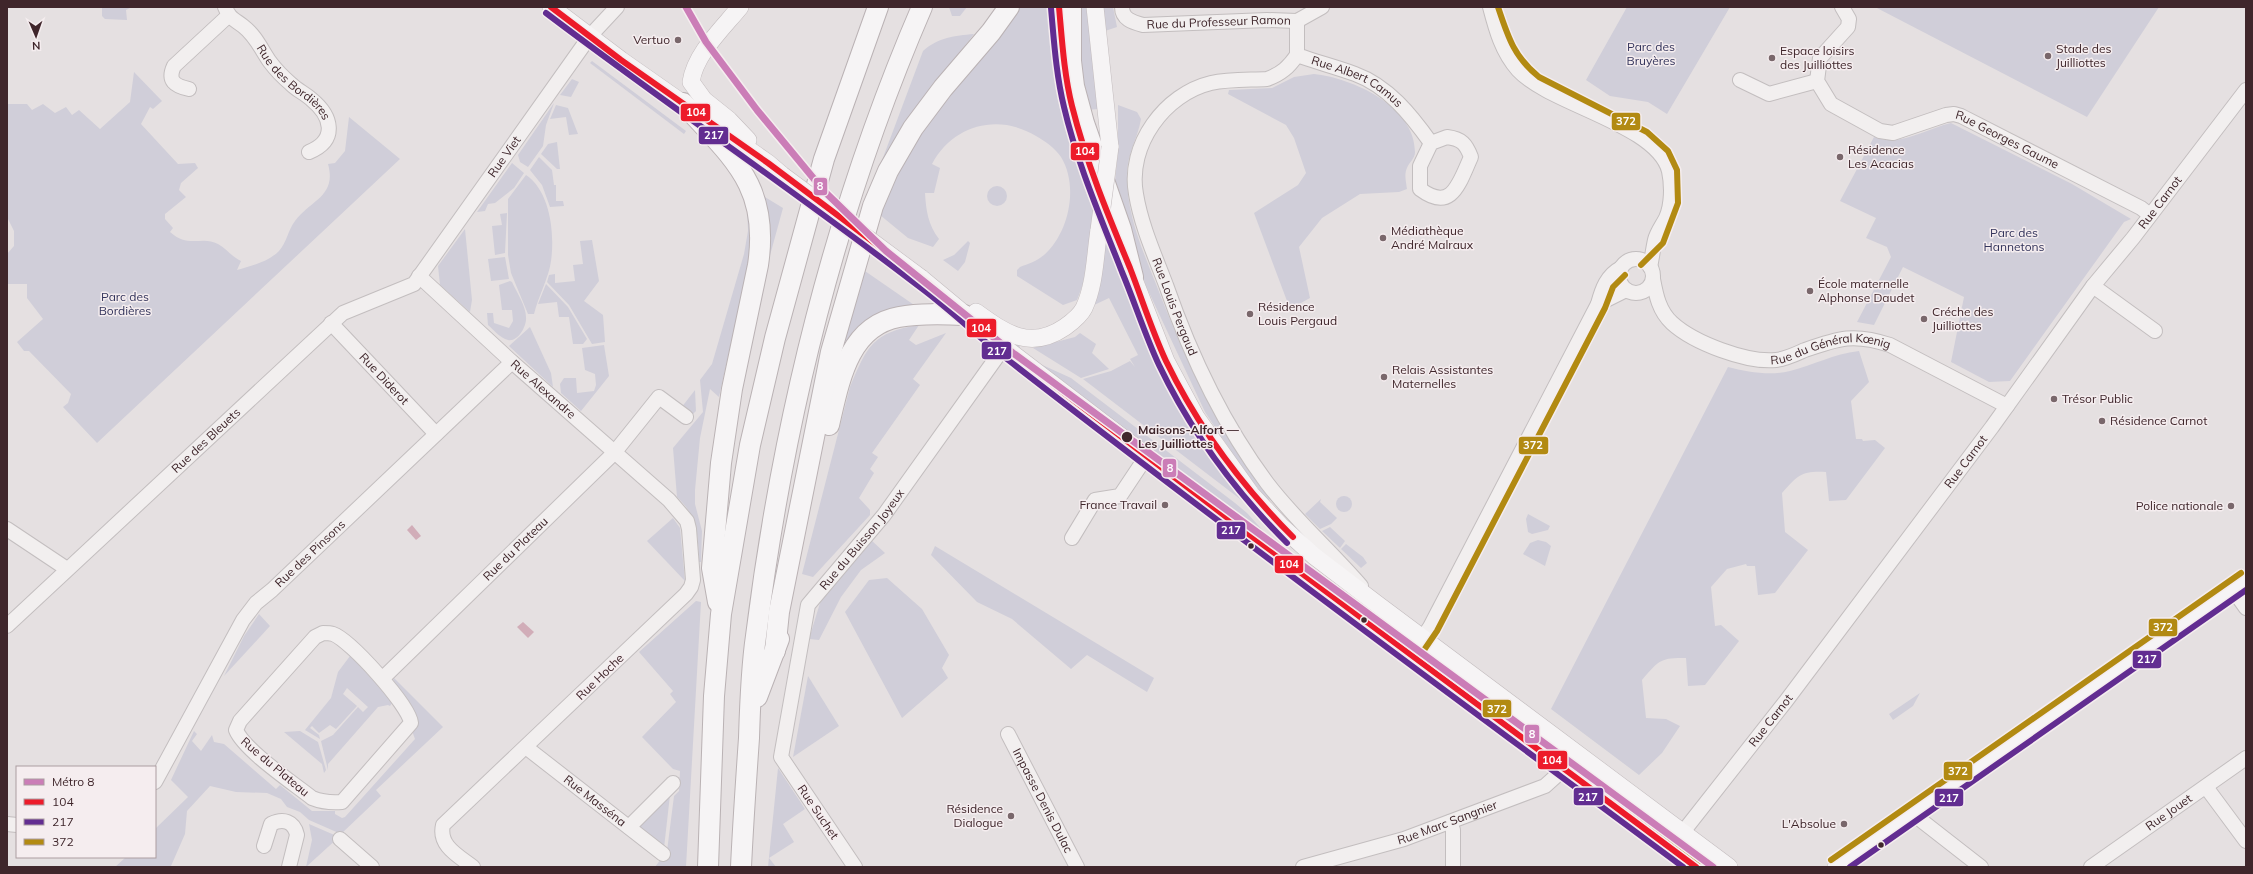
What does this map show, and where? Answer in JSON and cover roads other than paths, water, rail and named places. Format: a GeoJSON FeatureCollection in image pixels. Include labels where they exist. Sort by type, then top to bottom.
{"type":"FeatureCollection","features":[{"type":"Feature","properties":{"kind":"highway"},"geometry":{"type":"LineString","coordinates":[[708,867],[714,696],[721,614],[750,445],[775,338],[824,159],[878,7]]}},
{"type":"Feature","properties":{"kind":"highway"},"geometry":{"type":"LineString","coordinates":[[741,867],[755,638],[786,451],[808,350],[835,253],[871,136],[922,7]]}},
{"type":"Feature","properties":{"kind":"highway"},"geometry":{"type":"LineString","coordinates":[[775,651],[780,605],[831,352],[873,206],[888,170],[913,128],[943,88],[991,32],[1008,7]]}},
{"type":"Feature","properties":{"kind":"highway"},"geometry":{"type":"LineString","coordinates":[[1071,7],[1070,37],[1074,86],[1084,124],[1121,229],[1133,277]]}},
{"type":"Feature","properties":{"kind":"highway"},"geometry":{"type":"LineString","coordinates":[[683,103],[742,171],[753,191],[760,220],[758,266],[732,389],[721,463],[712,568],[721,614]]}},
{"type":"Feature","properties":{"kind":"highway"},"geometry":{"type":"LineString","coordinates":[[750,718],[775,651],[786,615],[831,416],[847,361],[855,346],[872,328],[898,317],[964,315]]}},
{"type":"Feature","properties":{"kind":"main road"},"geometry":{"type":"LineString","coordinates":[[551,7],[768,163]]}},
{"type":"Feature","properties":{"kind":"main road"},"geometry":{"type":"LineString","coordinates":[[740,7],[703,54],[692,73],[691,82],[704,100],[729,120],[768,163],[782,176],[925,281],[1004,347],[1148,457],[1696,867]]}},
{"type":"Feature","properties":{"kind":"main road"},"geometry":{"type":"LineString","coordinates":[[1059,7],[1063,61],[1076,123],[1115,233],[1166,361],[1196,417],[1224,459],[1251,494],[1314,556],[1729,867]]}},
{"type":"Feature","properties":{"kind":"main road"},"geometry":{"type":"LineString","coordinates":[[925,281],[937,284],[1004,331],[1026,338],[1043,338],[1067,326],[1076,319],[1084,308],[1091,283],[1110,147],[1095,7]]}},
{"type":"Feature","properties":{"kind":"main road"},"geometry":{"type":"LineString","coordinates":[[1836,867],[2240,583]]}},
{"type":"Feature","properties":{"kind":"main road"},"geometry":{"type":"LineString","coordinates":[[1661,841],[1675,838],[1683,832]]}},
{"type":"Feature","properties":{"kind":"street","name":"Rue Viet"},"geometry":{"type":"LineString","coordinates":[[419,276],[590,36],[616,7]]}},
{"type":"Feature","properties":{"kind":"street","name":"Rue du Professeur Ramon"},"geometry":{"type":"LineString","coordinates":[[1122,7],[1122,12],[1130,22],[1143,25],[1267,20],[1297,21],[1322,7]]}},
{"type":"Feature","properties":{"kind":"street"},"geometry":{"type":"LineString","coordinates":[[1490,7],[1502,45],[1519,71],[1535,84],[1643,139],[1660,155],[1669,171],[1670,201],[1666,216],[1656,239],[1652,273],[1648,287],[1640,292],[1626,290],[1598,304]]}},
{"type":"Feature","properties":{"kind":"street"},"geometry":{"type":"LineString","coordinates":[[1740,80],[1769,94],[1818,81],[1820,58],[1848,27],[1849,19],[1842,7]]}},
{"type":"Feature","properties":{"kind":"street","name":"Rue des Bordières"},"geometry":{"type":"LineString","coordinates":[[189,89],[176,86],[172,80],[171,73],[174,66],[226,12],[255,38],[270,62],[291,85],[311,99],[322,110],[328,122],[329,131],[326,142],[309,152]]}},
{"type":"Feature","properties":{"kind":"street","name":"Rue Albert Camus"},"geometry":{"type":"LineString","coordinates":[[1297,21],[1297,54],[1357,74],[1375,84],[1391,95],[1406,111],[1431,143]]}},
{"type":"Feature","properties":{"kind":"street","name":"Rue Louis Pergaud"},"geometry":{"type":"LineString","coordinates":[[1297,54],[1282,73],[1268,79],[1210,84],[1184,94],[1172,103],[1151,125],[1141,146],[1136,172],[1135,192],[1146,231],[1177,317],[1205,377],[1232,429],[1268,484],[1375,603]]}},
{"type":"Feature","properties":{"kind":"street","name":"Rue Georges Gaume"},"geometry":{"type":"LineString","coordinates":[[1818,81],[1831,104],[1880,131],[1893,133],[1946,115],[1954,114],[1961,116],[2140,208],[2150,215]]}},
{"type":"Feature","properties":{"kind":"street","name":"Rue Carnot"},"geometry":{"type":"LineString","coordinates":[[1683,832],[1755,742],[2007,406],[2093,286],[2150,215],[2246,90]]}},
{"type":"Feature","properties":{"kind":"street"},"geometry":{"type":"LineString","coordinates":[[1447,137],[1458,138],[1466,145],[1471,157],[1454,193],[1443,199],[1432,198],[1420,188],[1420,166],[1431,143],[1447,137]]}},
{"type":"Feature","properties":{"kind":"street"},"geometry":{"type":"LineString","coordinates":[[1635,259],[1656,239]]}},
{"type":"Feature","properties":{"kind":"street"},"geometry":{"type":"LineString","coordinates":[[1411,655],[1430,627],[1598,304],[1602,290],[1612,273],[1621,268],[1629,260],[1635,259],[1644,261],[1652,273]]}},
{"type":"Feature","properties":{"kind":"street"},"geometry":{"type":"LineString","coordinates":[[1621,268],[1619,277],[1626,290]]}},
{"type":"Feature","properties":{"kind":"street","name":"Rue du Général Kœnig"},"geometry":{"type":"LineString","coordinates":[[1652,273],[1658,303]]}},
{"type":"Feature","properties":{"kind":"street","name":"Rue des Bleuets"},"geometry":{"type":"LineString","coordinates":[[7,626],[331,323],[343,313],[414,284],[419,276]]}},
{"type":"Feature","properties":{"kind":"street","name":"Rue Alexandre"},"geometry":{"type":"LineString","coordinates":[[419,276],[512,362],[669,500]]}},
{"type":"Feature","properties":{"kind":"street"},"geometry":{"type":"LineString","coordinates":[[2093,286],[2155,331]]}},
{"type":"Feature","properties":{"kind":"street","name":"Rue du Général Kœnig"},"geometry":{"type":"LineString","coordinates":[[1640,292],[1658,303],[1672,322],[1685,331],[1712,345],[1742,356],[1759,360],[1777,360],[1845,338],[1870,338],[1890,345],[2007,406]]}},
{"type":"Feature","properties":{"kind":"street","name":"Rue Diderot"},"geometry":{"type":"LineString","coordinates":[[331,323],[436,434]]}},
{"type":"Feature","properties":{"kind":"street","name":"Rue du Buisson Joyeux"},"geometry":{"type":"LineString","coordinates":[[781,757],[808,605],[884,515],[1004,347]]}},
{"type":"Feature","properties":{"kind":"street","name":"Rue des Pinsons"},"geometry":{"type":"LineString","coordinates":[[156,780],[243,620],[252,607],[512,362]]}},
{"type":"Feature","properties":{"kind":"street","name":"Rue du Plateau"},"geometry":{"type":"LineString","coordinates":[[383,678],[614,453],[659,397],[686,417]]}},
{"type":"Feature","properties":{"kind":"street"},"geometry":{"type":"LineString","coordinates":[[1072,538],[1095,500],[1120,496],[1148,457]]}},
{"type":"Feature","properties":{"kind":"street","name":"Rue Hoche"},"geometry":{"type":"LineString","coordinates":[[473,867],[446,846],[441,832],[443,825],[527,748],[691,588],[693,580],[687,521],[669,500]]}},
{"type":"Feature","properties":{"kind":"street"},"geometry":{"type":"LineString","coordinates":[[7,529],[67,570]]}},
{"type":"Feature","properties":{"kind":"street"},"geometry":{"type":"LineString","coordinates":[[2240,583],[2236,594],[2246,608]]}},
{"type":"Feature","properties":{"kind":"street","name":"Rue du Plateau"},"geometry":{"type":"LineString","coordinates":[[323,633],[333,634],[342,640],[383,678],[408,714],[411,723],[342,802],[320,802],[312,798],[255,753],[238,736],[236,730],[240,721],[315,637],[323,633]]}},
{"type":"Feature","properties":{"kind":"street","name":"Impasse Denis Dulac"},"geometry":{"type":"LineString","coordinates":[[1008,734],[1077,867]]}},
{"type":"Feature","properties":{"kind":"street","name":"Rue Masséna"},"geometry":{"type":"LineString","coordinates":[[527,748],[663,854]]}},
{"type":"Feature","properties":{"kind":"street","name":"Rue Marc Sangnier"},"geometry":{"type":"LineString","coordinates":[[1303,867],[1329,863],[1386,844],[1450,822],[1545,786],[1575,752]]}},
{"type":"Feature","properties":{"kind":"street","name":"Rue Suchet"},"geometry":{"type":"LineString","coordinates":[[781,757],[855,867]]}},
{"type":"Feature","properties":{"kind":"street","name":"Rue Jouet"},"geometry":{"type":"LineString","coordinates":[[2091,867],[2246,758]]}},
{"type":"Feature","properties":{"kind":"street"},"geometry":{"type":"LineString","coordinates":[[629,827],[673,783]]}},
{"type":"Feature","properties":{"kind":"street"},"geometry":{"type":"LineString","coordinates":[[2206,787],[2246,841]]}},
{"type":"Feature","properties":{"kind":"street"},"geometry":{"type":"LineString","coordinates":[[1915,811],[1922,821],[1981,867]]}},
{"type":"Feature","properties":{"kind":"street"},"geometry":{"type":"LineString","coordinates":[[264,846],[272,824],[282,821],[292,824],[296,828],[297,835],[289,867]]}},
{"type":"Feature","properties":{"kind":"street"},"geometry":{"type":"LineString","coordinates":[[1450,822],[1453,830],[1453,867]]}},
{"type":"Feature","properties":{"kind":"street"},"geometry":{"type":"LineString","coordinates":[[340,839],[372,867]]}},
{"type":"Feature","properties":{"kind":"metro line","name":"8"},"geometry":{"type":"LineString","coordinates":[[686,7],[706,42],[757,110],[824,191],[886,251],[1013,353],[1713,867]]}},
{"type":"Feature","properties":{"kind":"place","name":"Vertuo"},"geometry":{"type":"Point","coordinates":[678,40]}},
{"type":"Feature","properties":{"kind":"place","name":"Stade des Juilliottes"},"geometry":{"type":"Point","coordinates":[2048,56]}},
{"type":"Feature","properties":{"kind":"place","name":"Espace loisirs des Juilliottes"},"geometry":{"type":"Point","coordinates":[1772,58]}},
{"type":"Feature","properties":{"kind":"place","name":"Résidence Les Acacias"},"geometry":{"type":"Point","coordinates":[1840,157]}},
{"type":"Feature","properties":{"kind":"place","name":"Médiathèque André Malraux"},"geometry":{"type":"Point","coordinates":[1383,238]}},
{"type":"Feature","properties":{"kind":"place","name":"École maternelle Alphonse Daudet"},"geometry":{"type":"Point","coordinates":[1810,291]}},
{"type":"Feature","properties":{"kind":"place","name":"Résidence Louis Pergaud"},"geometry":{"type":"Point","coordinates":[1250,314]}},
{"type":"Feature","properties":{"kind":"place","name":"Créche des Juilliottes"},"geometry":{"type":"Point","coordinates":[1924,319]}},
{"type":"Feature","properties":{"kind":"place","name":"Relais Assistantes Maternelles"},"geometry":{"type":"Point","coordinates":[1384,377]}},
{"type":"Feature","properties":{"kind":"place","name":"Trésor Public"},"geometry":{"type":"Point","coordinates":[2054,399]}},
{"type":"Feature","properties":{"kind":"place","name":"Résidence Carnot"},"geometry":{"type":"Point","coordinates":[2102,421]}},
{"type":"Feature","properties":{"kind":"place","name":"Maisons-Alfort — Les Juilliottes"},"geometry":{"type":"Point","coordinates":[1127,437]}},
{"type":"Feature","properties":{"kind":"place","name":"France Travail"},"geometry":{"type":"Point","coordinates":[1165,505]}},
{"type":"Feature","properties":{"kind":"place","name":"Police nationale"},"geometry":{"type":"Point","coordinates":[2231,506]}},
{"type":"Feature","properties":{"kind":"place","name":"Résidence Dialogue"},"geometry":{"type":"Point","coordinates":[1011,816]}},
{"type":"Feature","properties":{"kind":"place","name":"L'Absolue"},"geometry":{"type":"Point","coordinates":[1844,824]}},
{"type":"Feature","properties":{"kind":"park label","name":"Parc des Bruyères"},"geometry":{"type":"Point","coordinates":[1651,54]}},
{"type":"Feature","properties":{"kind":"park label","name":"Parc des Hannetons"},"geometry":{"type":"Point","coordinates":[2014,240]}},
{"type":"Feature","properties":{"kind":"park label","name":"Parc des Bordières"},"geometry":{"type":"Point","coordinates":[125,304]}}]}
